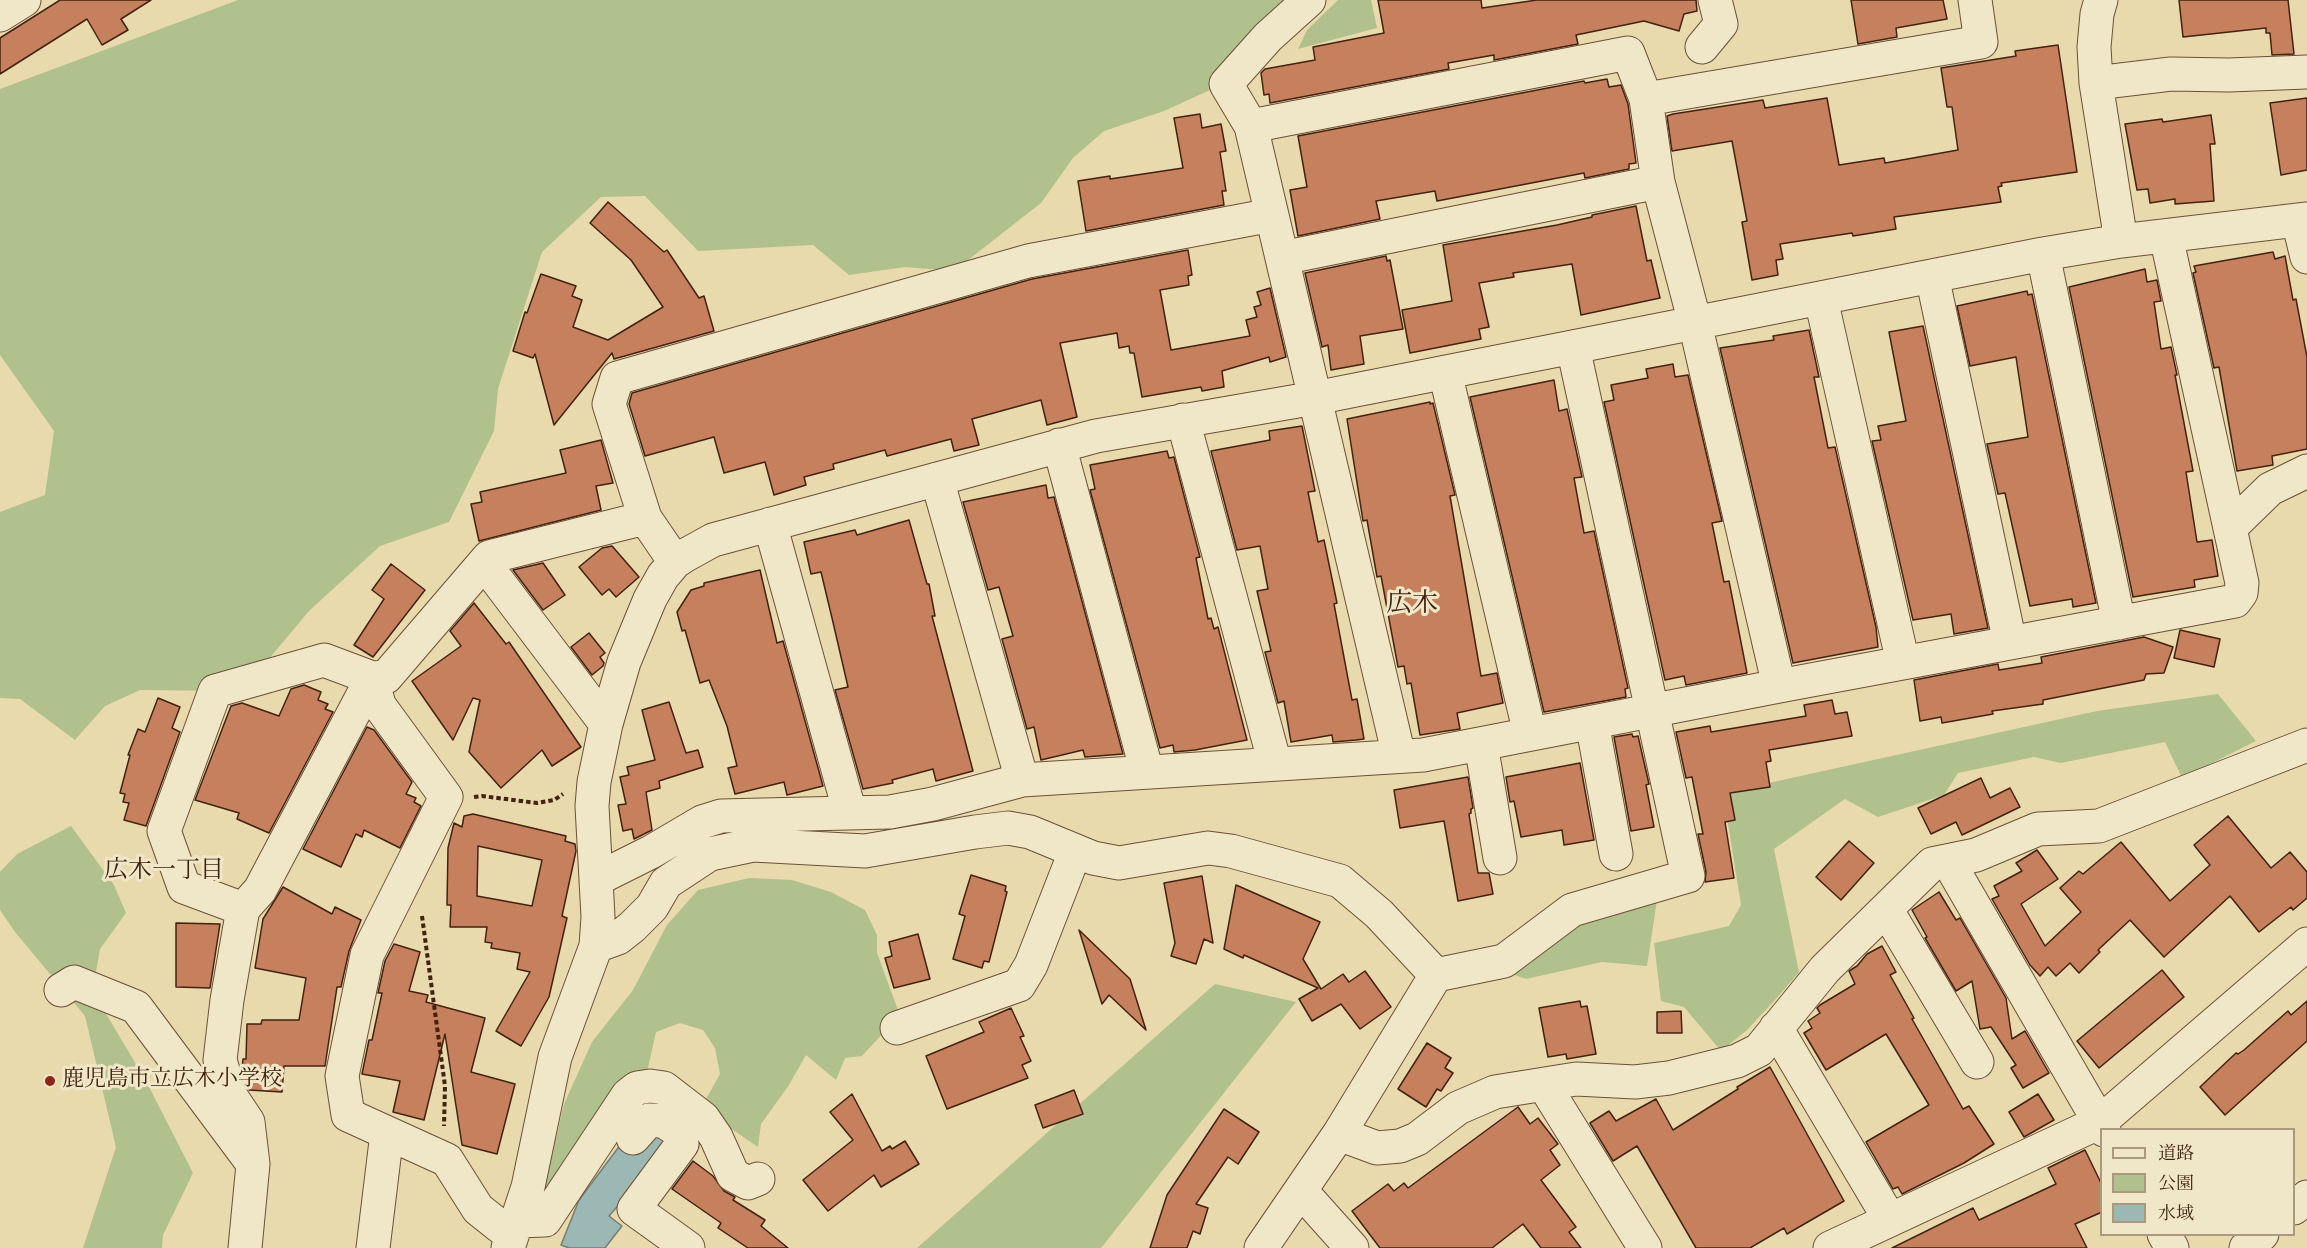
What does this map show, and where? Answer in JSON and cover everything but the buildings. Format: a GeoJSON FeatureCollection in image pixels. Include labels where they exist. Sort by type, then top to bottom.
{"type":"FeatureCollection","features":[{"type":"Feature","properties":{"kind":"street"},"geometry":{"type":"LineString","coordinates":[[0,15],[24,0]]}},
{"type":"Feature","properties":{"kind":"street"},"geometry":{"type":"LineString","coordinates":[[1309,0],[1268,37],[1226,84],[1251,126],[1399,756]]}},
{"type":"Feature","properties":{"kind":"street"},"geometry":{"type":"LineString","coordinates":[[1702,47],[1721,24],[1715,0]]}},
{"type":"Feature","properties":{"kind":"street"},"geometry":{"type":"LineString","coordinates":[[1646,99],[1981,42],[1976,0]]}},
{"type":"Feature","properties":{"kind":"street"},"geometry":{"type":"LineString","coordinates":[[2101,0],[2097,14],[2094,47],[2096,83],[2121,241]]}},
{"type":"Feature","properties":{"kind":"street"},"geometry":{"type":"LineString","coordinates":[[1251,126],[1628,53],[1646,99],[1658,182],[1695,323],[1779,686]]}},
{"type":"Feature","properties":{"kind":"street"},"geometry":{"type":"LineString","coordinates":[[2096,83],[2171,74],[2229,75],[2307,72]]}},
{"type":"Feature","properties":{"kind":"street"},"geometry":{"type":"LineString","coordinates":[[1282,258],[1658,182]]}},
{"type":"Feature","properties":{"kind":"street"},"geometry":{"type":"LineString","coordinates":[[675,562],[645,518],[609,404],[617,378],[1028,261],[1272,215]]}},
{"type":"Feature","properties":{"kind":"street"},"geometry":{"type":"LineString","coordinates":[[513,1235],[528,1187],[555,1057],[596,946],[597,879],[592,806],[594,782],[606,724],[624,662],[650,599],[663,576],[675,562],[713,540],[1096,436],[1315,398],[2043,254],[2121,241],[2303,219],[2307,257]]}},
{"type":"Feature","properties":{"kind":"street"},"geometry":{"type":"LineString","coordinates":[[597,879],[651,852],[702,822],[721,816],[890,812],[933,804],[1022,780],[1424,755],[2235,601],[2241,593],[2242,583],[2166,236]]}},
{"type":"Feature","properties":{"kind":"street"},"geometry":{"type":"LineString","coordinates":[[2043,254],[2119,622]]}},
{"type":"Feature","properties":{"kind":"street"},"geometry":{"type":"LineString","coordinates":[[1932,276],[2010,643]]}},
{"type":"Feature","properties":{"kind":"street"},"geometry":{"type":"LineString","coordinates":[[1821,299],[1903,663]]}},
{"type":"Feature","properties":{"kind":"street"},"geometry":{"type":"LineString","coordinates":[[1261,1248],[1339,1134],[1436,975],[1504,961],[1572,910],[1688,876],[1573,347]]}},
{"type":"Feature","properties":{"kind":"street"},"geometry":{"type":"LineString","coordinates":[[1445,372],[1530,734]]}},
{"type":"Feature","properties":{"kind":"street"},"geometry":{"type":"LineString","coordinates":[[1183,420],[1275,764]]}},
{"type":"Feature","properties":{"kind":"street"},"geometry":{"type":"LineString","coordinates":[[1059,446],[1147,772]]}},
{"type":"Feature","properties":{"kind":"street"},"geometry":{"type":"LineString","coordinates":[[2231,527],[2270,489],[2307,471]]}},
{"type":"Feature","properties":{"kind":"street"},"geometry":{"type":"LineString","coordinates":[[937,479],[1022,780]]}},
{"type":"Feature","properties":{"kind":"street"},"geometry":{"type":"LineString","coordinates":[[243,909],[184,887],[164,831],[215,691],[324,660],[372,678],[386,677],[489,557],[645,518]]}},
{"type":"Feature","properties":{"kind":"street"},"geometry":{"type":"LineString","coordinates":[[770,524],[850,813]]}},
{"type":"Feature","properties":{"kind":"street"},"geometry":{"type":"LineString","coordinates":[[497,580],[606,724]]}},
{"type":"Feature","properties":{"kind":"street"},"geometry":{"type":"LineString","coordinates":[[372,678],[379,705],[446,797],[368,955],[342,1076],[348,1115],[447,1160],[478,1209],[513,1235]]}},
{"type":"Feature","properties":{"kind":"street"},"geometry":{"type":"LineString","coordinates":[[245,1248],[253,1164],[248,1122],[230,1095],[220,1060],[227,1000],[243,909],[260,890],[372,678]]}},
{"type":"Feature","properties":{"kind":"street"},"geometry":{"type":"LineString","coordinates":[[1592,722],[1616,854]]}},
{"type":"Feature","properties":{"kind":"street"},"geometry":{"type":"LineString","coordinates":[[1481,744],[1500,858]]}},
{"type":"Feature","properties":{"kind":"street"},"geometry":{"type":"LineString","coordinates":[[1339,1134],[1377,1149],[1401,1146],[1417,1139],[1458,1108],[1495,1092],[1576,1079],[1635,1082],[1669,1078],[1737,1061],[1759,1050],[1825,969],[1932,864],[1977,855],[2038,829],[2099,826],[2307,745]]}},
{"type":"Feature","properties":{"kind":"street"},"geometry":{"type":"LineString","coordinates":[[596,946],[618,938],[632,927],[652,907],[666,883],[710,854],[753,845],[865,851],[1008,828],[1030,832],[1075,852],[1119,863],[1208,848],[1231,851],[1340,881],[1379,914],[1436,975]]}},
{"type":"Feature","properties":{"kind":"street"},"geometry":{"type":"LineString","coordinates":[[897,1028],[1019,985],[1031,965],[1075,852]]}},
{"type":"Feature","properties":{"kind":"street"},"geometry":{"type":"LineString","coordinates":[[1948,861],[2102,1126]]}},
{"type":"Feature","properties":{"kind":"street"},"geometry":{"type":"LineString","coordinates":[[1886,909],[1977,1062]]}},
{"type":"Feature","properties":{"kind":"street"},"geometry":{"type":"LineString","coordinates":[[1830,1248],[2102,1126],[2307,944]]}},
{"type":"Feature","properties":{"kind":"street"},"geometry":{"type":"LineString","coordinates":[[61,990],[74,982],[136,1007],[253,1164]]}},
{"type":"Feature","properties":{"kind":"street"},"geometry":{"type":"LineString","coordinates":[[1776,1029],[1890,1220]]}},
{"type":"Feature","properties":{"kind":"street"},"geometry":{"type":"LineString","coordinates":[[1544,1085],[1645,1248]]}},
{"type":"Feature","properties":{"kind":"street"},"geometry":{"type":"LineString","coordinates":[[513,1235],[545,1220],[628,1095],[637,1088],[650,1086],[664,1088],[703,1118],[716,1137],[733,1175],[748,1183],[758,1179]]}},
{"type":"Feature","properties":{"kind":"street"},"geometry":{"type":"LineString","coordinates":[[633,1138],[650,1120],[663,1121],[679,1131],[681,1144],[634,1209],[688,1248]]}},
{"type":"Feature","properties":{"kind":"street"},"geometry":{"type":"LineString","coordinates":[[373,1248],[387,1133]]}},
{"type":"Feature","properties":{"kind":"street"},"geometry":{"type":"LineString","coordinates":[[1301,1191],[1352,1248]]}},
{"type":"Feature","properties":{"kind":"street"},"geometry":{"type":"LineString","coordinates":[[2295,1207],[2307,1197]]}},
{"type":"Feature","properties":{"kind":"street"},"geometry":{"type":"LineString","coordinates":[[2246,1248],[2260,1236]]}},
{"type":"Feature","properties":{"kind":"path"},"geometry":{"type":"LineString","coordinates":[[446,797],[466,799],[482,796],[537,803],[554,800],[571,788],[594,782]]}},
{"type":"Feature","properties":{"kind":"path"},"geometry":{"type":"LineString","coordinates":[[421,908],[445,1086],[443,1111],[447,1160]]}},
{"type":"Feature","properties":{"kind":"green space"},"geometry":{"type":"Polygon","coordinates":[[[238,0],[1307,0],[1208,91],[1164,111],[1104,131],[1073,158],[1041,203],[954,271],[905,267],[849,275],[813,245],[698,251],[645,196],[601,197],[542,252],[498,389],[494,431],[449,522],[380,546],[309,611],[242,691],[140,690],[105,706],[75,740],[20,699],[0,698],[0,512],[45,495],[54,431],[0,355],[0,89],[238,0]]]}},
{"type":"Feature","properties":{"kind":"green space"},"geometry":{"type":"Polygon","coordinates":[[[1338,0],[1371,0],[1377,28],[1298,49],[1307,30],[1338,0]]]}},
{"type":"Feature","properties":{"kind":"green space"},"geometry":{"type":"Polygon","coordinates":[[[2218,694],[2256,741],[2182,778],[2165,742],[2061,763],[2034,757],[1958,773],[1944,795],[1878,817],[1845,799],[1774,849],[1799,972],[1774,1001],[1747,1030],[1721,1051],[1684,1007],[1661,1001],[1654,943],[1729,926],[1741,905],[1723,793],[2097,711],[2218,694]]]}},
{"type":"Feature","properties":{"kind":"green space"},"geometry":{"type":"Polygon","coordinates":[[[71,826],[114,885],[126,913],[100,949],[94,983],[102,1007],[146,1081],[193,1173],[163,1235],[162,1248],[83,1248],[116,1147],[85,1016],[15,932],[0,910],[0,872],[17,854],[71,826]]]}},
{"type":"Feature","properties":{"kind":"green space"},"geometry":{"type":"Polygon","coordinates":[[[749,878],[792,880],[831,892],[865,910],[877,935],[877,953],[898,1010],[886,1030],[862,1056],[845,1058],[836,1080],[806,1055],[789,1085],[761,1124],[758,1147],[701,1108],[720,1074],[715,1048],[703,1030],[680,1023],[656,1032],[647,1072],[539,1211],[564,1104],[592,1042],[633,990],[667,925],[698,890],[749,878]]]}},
{"type":"Feature","properties":{"kind":"green space"},"geometry":{"type":"Polygon","coordinates":[[[1657,900],[1647,966],[1602,962],[1526,979],[1512,974],[1573,918],[1657,900]]]}},
{"type":"Feature","properties":{"kind":"green space"},"geometry":{"type":"Polygon","coordinates":[[[1215,984],[1296,1002],[1101,1248],[917,1248],[1215,984]]]}},
{"type":"Feature","properties":{"kind":"water"},"geometry":{"type":"Polygon","coordinates":[[[649,1130],[675,1140],[609,1216],[622,1226],[605,1248],[569,1248],[561,1245],[579,1200],[624,1140],[649,1130]]]}},
{"type":"Feature","properties":{"kind":"place","name":"鹿児島市立広木小学校"},"geometry":{"type":"Point","coordinates":[50,1081]}},
{"type":"Feature","properties":{"kind":"district","name":"広木"},"geometry":{"type":"Point","coordinates":[1412,607]}},
{"type":"Feature","properties":{"kind":"district","name":"広木一丁目"},"geometry":{"type":"Point","coordinates":[164,873]}}]}
